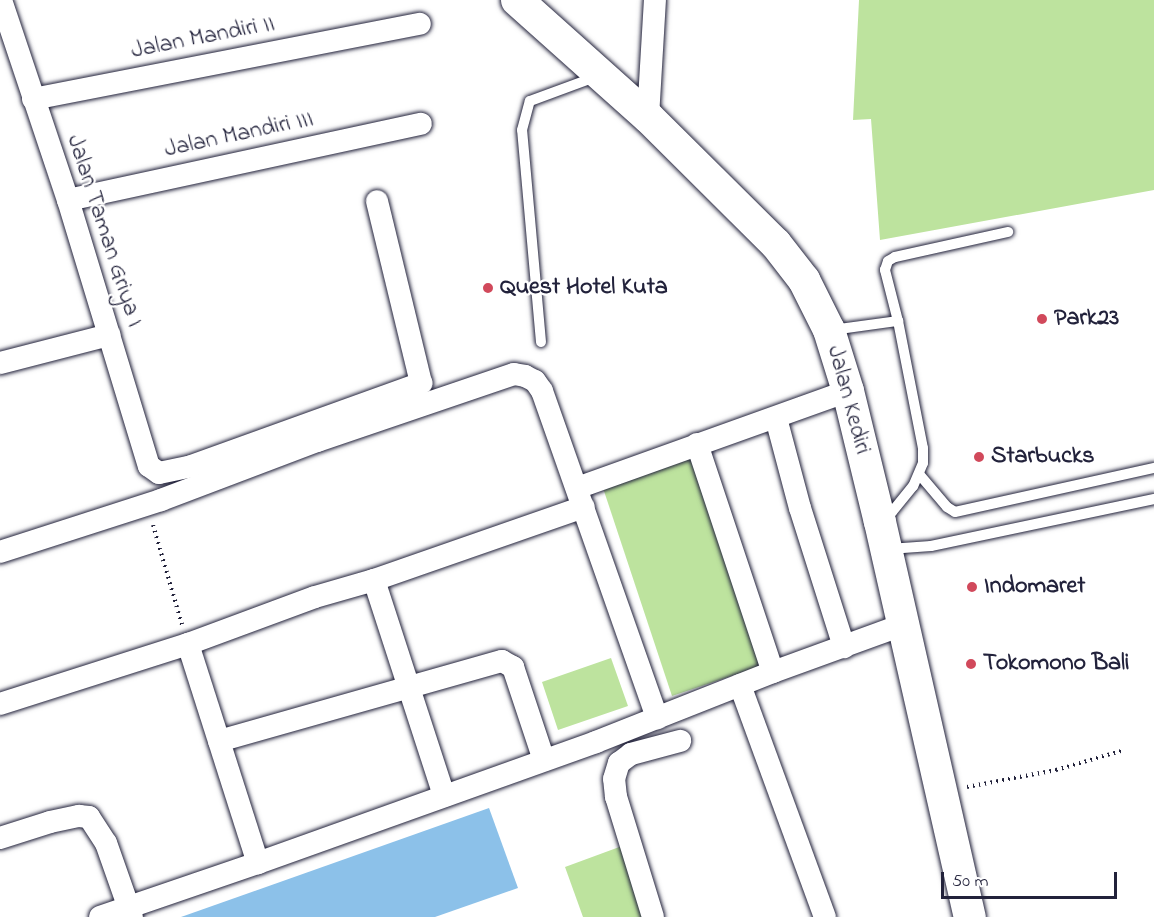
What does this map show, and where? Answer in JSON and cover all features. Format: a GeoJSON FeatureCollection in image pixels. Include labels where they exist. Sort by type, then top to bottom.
{"type":"FeatureCollection","features":[{"type":"Feature","properties":{"kind":"main road","name":"Jalan Kediri"},"geometry":{"type":"LineString","coordinates":[[517,0],[648,117],[776,244],[804,280],[829,330],[848,391],[883,535],[970,917]]}},
{"type":"Feature","properties":{"kind":"street"},"geometry":{"type":"LineString","coordinates":[[648,117],[655,0]]}},
{"type":"Feature","properties":{"kind":"street","name":"Jalan Taman Griya I"},"geometry":{"type":"LineString","coordinates":[[5,1],[33,99],[68,200],[149,466],[159,473],[195,476]]}},
{"type":"Feature","properties":{"kind":"street","name":"Jalan Mandiri II"},"geometry":{"type":"LineString","coordinates":[[33,99],[420,24]]}},
{"type":"Feature","properties":{"kind":"street","name":"Jalan Mandiri III"},"geometry":{"type":"LineString","coordinates":[[68,200],[421,124]]}},
{"type":"Feature","properties":{"kind":"street"},"geometry":{"type":"LineString","coordinates":[[0,552],[147,505],[195,476],[421,383],[377,201]]}},
{"type":"Feature","properties":{"kind":"street"},"geometry":{"type":"LineString","coordinates":[[0,363],[109,335]]}},
{"type":"Feature","properties":{"kind":"street"},"geometry":{"type":"LineString","coordinates":[[195,476],[317,441],[514,374],[535,381],[542,391],[581,497],[657,718]]}},
{"type":"Feature","properties":{"kind":"street"},"geometry":{"type":"LineString","coordinates":[[0,704],[188,644],[315,597],[374,580],[581,497],[697,444],[848,391]]}},
{"type":"Feature","properties":{"kind":"street"},"geometry":{"type":"LineString","coordinates":[[776,418],[800,508],[844,647]]}},
{"type":"Feature","properties":{"kind":"street"},"geometry":{"type":"LineString","coordinates":[[697,444],[773,672]]}},
{"type":"Feature","properties":{"kind":"street"},"geometry":{"type":"LineString","coordinates":[[374,580],[444,796]]}},
{"type":"Feature","properties":{"kind":"street"},"geometry":{"type":"LineString","coordinates":[[100,917],[131,912],[902,625]]}},
{"type":"Feature","properties":{"kind":"street"},"geometry":{"type":"LineString","coordinates":[[188,644],[258,863]]}},
{"type":"Feature","properties":{"kind":"street"},"geometry":{"type":"LineString","coordinates":[[219,741],[497,661],[507,662],[513,667],[544,760]]}},
{"type":"Feature","properties":{"kind":"street"},"geometry":{"type":"LineString","coordinates":[[740,685],[825,917]]}},
{"type":"Feature","properties":{"kind":"street"},"geometry":{"type":"LineString","coordinates":[[653,917],[616,797],[614,779],[619,763],[631,754],[681,741]]}},
{"type":"Feature","properties":{"kind":"street"},"geometry":{"type":"LineString","coordinates":[[0,838],[50,822],[79,816],[89,818],[106,843],[131,912]]}},
{"type":"Feature","properties":{"kind":"lane"},"geometry":{"type":"LineString","coordinates":[[540,342],[522,130],[526,112],[530,101],[540,95],[601,75]]}},
{"type":"Feature","properties":{"kind":"lane"},"geometry":{"type":"LineString","coordinates":[[1008,232],[896,257],[888,261],[885,270],[898,321],[923,448],[923,463],[920,474],[902,500],[883,535],[931,546],[1154,500]]}},
{"type":"Feature","properties":{"kind":"lane"},"geometry":{"type":"LineString","coordinates":[[829,330],[898,321]]}},
{"type":"Feature","properties":{"kind":"lane"},"geometry":{"type":"LineString","coordinates":[[920,474],[947,507],[955,512],[1154,468]]}},
{"type":"Feature","properties":{"kind":"path"},"geometry":{"type":"LineString","coordinates":[[147,505],[188,644]]}},
{"type":"Feature","properties":{"kind":"path"},"geometry":{"type":"LineString","coordinates":[[941,791],[1056,770],[1120,751]]}},
{"type":"Feature","properties":{"kind":"green space"},"geometry":{"type":"Polygon","coordinates":[[[859,0],[1154,0],[1154,190],[880,240],[871,119],[853,120],[859,0]]]}},
{"type":"Feature","properties":{"kind":"green space"},"geometry":{"type":"Polygon","coordinates":[[[695,457],[764,665],[672,696],[603,488],[695,457]]]}},
{"type":"Feature","properties":{"kind":"green space"},"geometry":{"type":"Polygon","coordinates":[[[611,658],[628,706],[558,730],[542,682],[611,658]]]}},
{"type":"Feature","properties":{"kind":"green space"},"geometry":{"type":"Polygon","coordinates":[[[622,846],[647,917],[583,917],[565,867],[622,846]]]}},
{"type":"Feature","properties":{"kind":"water"},"geometry":{"type":"Polygon","coordinates":[[[489,808],[518,888],[435,917],[181,917],[489,808]]]}},
{"type":"Feature","properties":{"kind":"place","name":"Quest Hotel Kuta"},"geometry":{"type":"Point","coordinates":[488,288]}},
{"type":"Feature","properties":{"kind":"place","name":"Park23"},"geometry":{"type":"Point","coordinates":[1042,319]}},
{"type":"Feature","properties":{"kind":"place","name":"Starbucks"},"geometry":{"type":"Point","coordinates":[979,457]}},
{"type":"Feature","properties":{"kind":"place","name":"Indomaret"},"geometry":{"type":"Point","coordinates":[972,587]}},
{"type":"Feature","properties":{"kind":"place","name":"Tokomono Bali"},"geometry":{"type":"Point","coordinates":[971,664]}}]}
